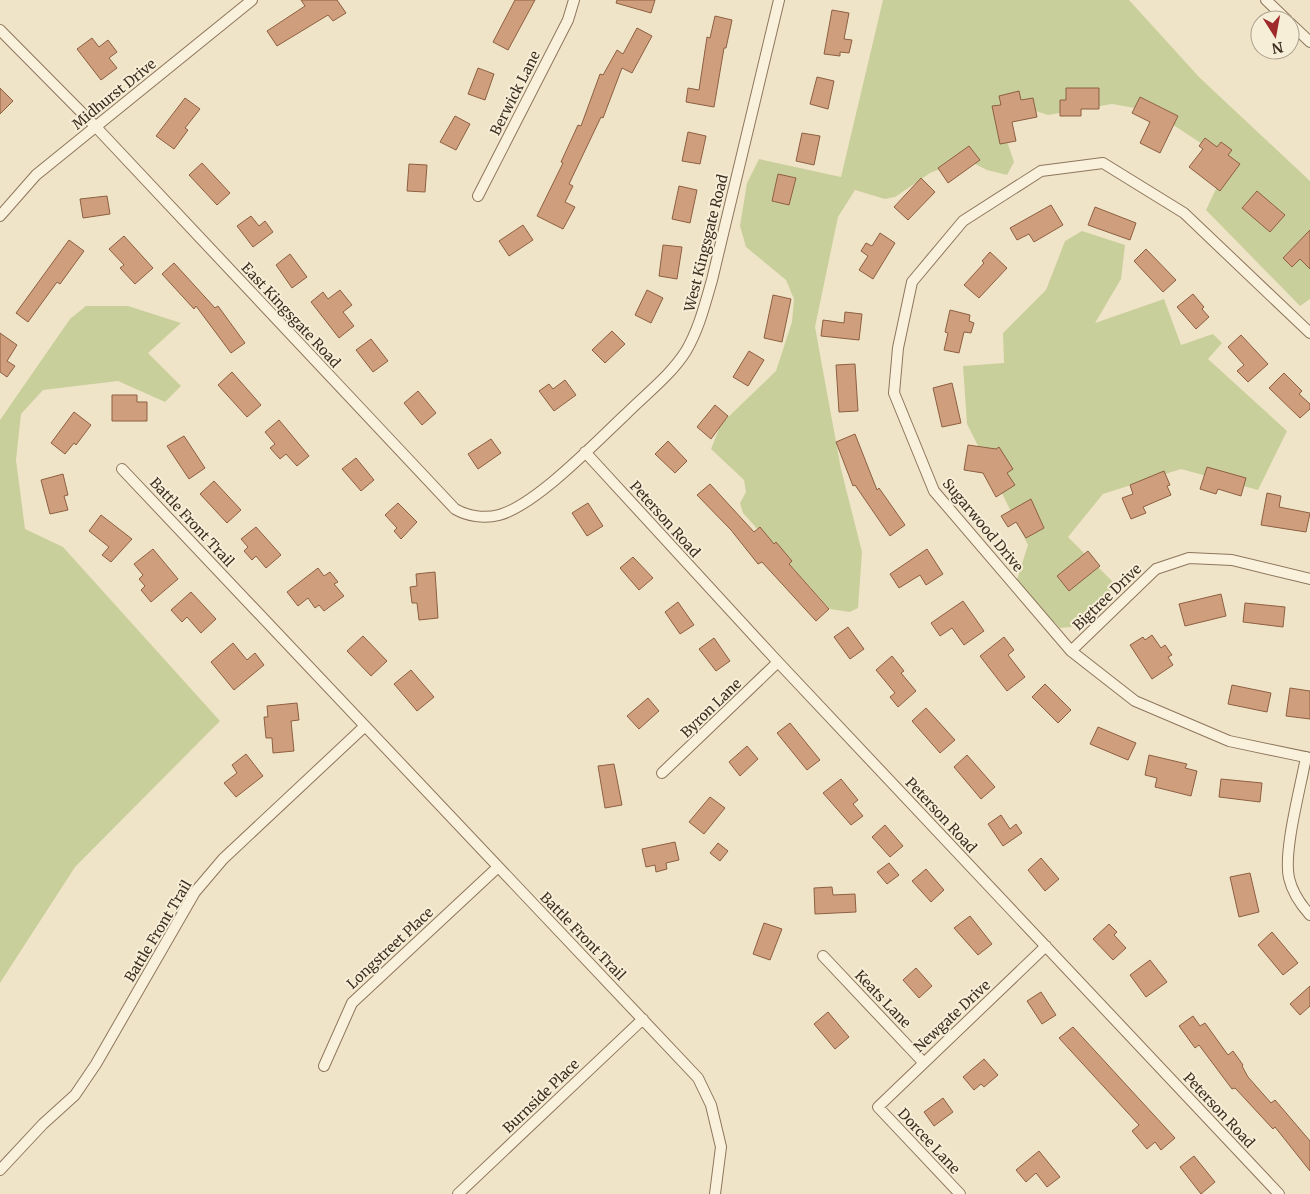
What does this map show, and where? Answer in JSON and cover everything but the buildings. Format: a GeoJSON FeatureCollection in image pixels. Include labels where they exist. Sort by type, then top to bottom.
{"type":"FeatureCollection","features":[{"type":"Feature","properties":{"kind":"street","name":"Midhurst Drive"},"geometry":{"type":"LineString","coordinates":[[0,216],[36,175],[252,0]]}},
{"type":"Feature","properties":{"kind":"street","name":"Berwick Lane"},"geometry":{"type":"LineString","coordinates":[[478,196],[568,20],[574,0]]}},
{"type":"Feature","properties":{"kind":"street","name":"West Kingsgate Road"},"geometry":{"type":"LineString","coordinates":[[585,452],[666,376],[686,351],[700,322],[712,280],[779,0]]}},
{"type":"Feature","properties":{"kind":"street"},"geometry":{"type":"LineString","coordinates":[[1266,0],[1276,10]]}},
{"type":"Feature","properties":{"kind":"street","name":"East Kingsgate Road"},"geometry":{"type":"LineString","coordinates":[[0,30],[95,126],[455,509],[467,516],[498,516],[537,494],[585,452]]}},
{"type":"Feature","properties":{"kind":"street"},"geometry":{"type":"LineString","coordinates":[[1300,32],[1310,42]]}},
{"type":"Feature","properties":{"kind":"street","name":"Sugarwood Drive"},"geometry":{"type":"LineString","coordinates":[[1308,757],[1229,740],[1134,702],[1071,651],[934,491],[894,393],[898,348],[912,282],[963,221],[1041,171],[1103,163],[1184,213],[1310,333]]}},
{"type":"Feature","properties":{"kind":"street","name":"Peterson Road"},"geometry":{"type":"LineString","coordinates":[[585,452],[778,662],[1279,1194]]}},
{"type":"Feature","properties":{"kind":"street","name":"Battle Front Trail"},"geometry":{"type":"LineString","coordinates":[[122,469],[698,1078],[711,1105],[721,1147],[715,1194]]}},
{"type":"Feature","properties":{"kind":"street","name":"Bigtree Drive"},"geometry":{"type":"LineString","coordinates":[[1071,651],[1156,569],[1189,558],[1232,560],[1310,579]]}},
{"type":"Feature","properties":{"kind":"street","name":"Byron Lane"},"geometry":{"type":"LineString","coordinates":[[662,773],[778,662]]}},
{"type":"Feature","properties":{"kind":"street","name":"Battle Front Trail"},"geometry":{"type":"LineString","coordinates":[[0,1170],[75,1095],[96,1064],[194,892],[223,859],[365,726]]}},
{"type":"Feature","properties":{"kind":"street"},"geometry":{"type":"LineString","coordinates":[[1308,757],[1290,842],[1289,878],[1301,904],[1310,915]]}},
{"type":"Feature","properties":{"kind":"street","name":"Longstreet Place"},"geometry":{"type":"LineString","coordinates":[[324,1066],[352,1004],[498,867]]}},
{"type":"Feature","properties":{"kind":"street","name":"Newgate Drive"},"geometry":{"type":"LineString","coordinates":[[878,1107],[1046,946]]}},
{"type":"Feature","properties":{"kind":"street","name":"Keats Lane"},"geometry":{"type":"LineString","coordinates":[[823,956],[923,1062]]}},
{"type":"Feature","properties":{"kind":"street","name":"Burnside Place"},"geometry":{"type":"LineString","coordinates":[[458,1194],[643,1019]]}},
{"type":"Feature","properties":{"kind":"street","name":"Dorcee Lane"},"geometry":{"type":"LineString","coordinates":[[878,1107],[960,1194]]}},
{"type":"Feature","properties":{"kind":"green space"},"geometry":{"type":"Polygon","coordinates":[[[883,0],[1129,0],[1199,77],[1310,181],[1310,299],[1300,306],[1206,210],[1225,170],[1219,155],[1152,111],[1112,104],[1048,115],[1020,106],[1002,126],[1014,162],[1007,175],[987,170],[965,159],[930,173],[895,197],[885,199],[855,190],[838,217],[815,327],[841,469],[862,552],[858,608],[850,612],[830,609],[743,513],[740,503],[746,492],[744,480],[711,449],[721,424],[776,371],[792,322],[794,299],[786,280],[746,247],[740,226],[747,183],[759,159],[841,177],[883,0]]]}},
{"type":"Feature","properties":{"kind":"green space"},"geometry":{"type":"Polygon","coordinates":[[[1082,231],[1125,245],[1121,279],[1095,323],[1164,299],[1181,345],[1213,334],[1222,343],[1208,359],[1287,431],[1258,490],[1181,469],[1103,494],[1068,537],[1116,585],[1071,627],[1060,628],[1016,583],[1028,545],[967,424],[963,366],[1004,363],[1003,333],[1046,290],[1065,241],[1082,231]]]}},
{"type":"Feature","properties":{"kind":"green space"},"geometry":{"type":"Polygon","coordinates":[[[86,306],[128,306],[181,323],[148,353],[181,386],[165,402],[118,381],[43,390],[21,414],[16,460],[25,529],[63,547],[220,721],[75,867],[0,983],[0,420],[70,319],[86,306]]]}}]}
